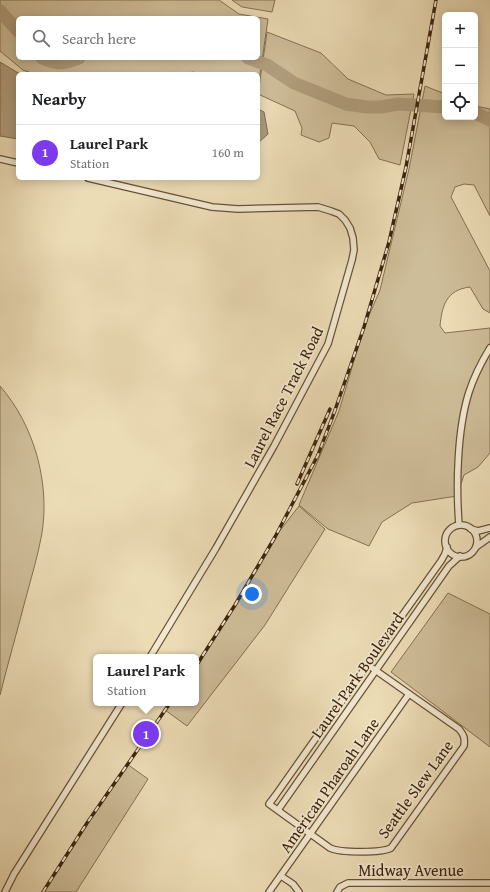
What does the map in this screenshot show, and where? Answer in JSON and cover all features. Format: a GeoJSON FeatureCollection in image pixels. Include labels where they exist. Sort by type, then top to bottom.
{"type":"FeatureCollection","features":[{"type":"Feature","properties":{"kind":"street"},"geometry":{"type":"LineString","coordinates":[[0,159],[16,163]]}},
{"type":"Feature","properties":{"kind":"street","name":"Laurel Race Track Road"},"geometry":{"type":"LineString","coordinates":[[97,180],[212,207],[238,209],[318,207],[339,214],[347,224],[353,238],[354,250],[352,260],[328,344],[274,446],[216,548],[152,654]]}},
{"type":"Feature","properties":{"kind":"street"},"geometry":{"type":"LineString","coordinates":[[490,348],[469,391],[460,445],[457,496],[459,525],[478,531],[490,528]]}},
{"type":"Feature","properties":{"kind":"street","name":"Laurel Park Boulevard"},"geometry":{"type":"LineString","coordinates":[[459,525],[451,528],[448,532],[445,542],[447,547],[441,561],[269,804],[278,810],[449,566],[460,556],[468,555],[475,547],[490,537]]}},
{"type":"Feature","properties":{"kind":"street"},"geometry":{"type":"LineString","coordinates":[[471,528],[476,537],[475,547]]}},
{"type":"Feature","properties":{"kind":"street"},"geometry":{"type":"LineString","coordinates":[[447,547],[454,555],[460,556]]}},
{"type":"Feature","properties":{"kind":"street","name":"Seattle Slew Lane"},"geometry":{"type":"LineString","coordinates":[[311,834],[330,848],[340,851],[383,851],[391,848],[464,746],[465,738],[459,729],[368,665]]}},
{"type":"Feature","properties":{"kind":"street","name":"American Pharoah Lane"},"geometry":{"type":"LineString","coordinates":[[269,892],[409,694]]}},
{"type":"Feature","properties":{"kind":"street"},"geometry":{"type":"LineString","coordinates":[[5,892],[18,868],[120,706]]}},
{"type":"Feature","properties":{"kind":"street"},"geometry":{"type":"LineString","coordinates":[[278,810],[311,834]]}},
{"type":"Feature","properties":{"kind":"street"},"geometry":{"type":"LineString","coordinates":[[281,876],[293,884],[300,892]]}},
{"type":"Feature","properties":{"kind":"street","name":"Midway Avenue"},"geometry":{"type":"LineString","coordinates":[[337,892],[340,887],[348,884],[490,883]]}},
{"type":"Feature","properties":{"kind":"shaded area"},"geometry":{"type":"Polygon","coordinates":[[[0,0],[219,0],[239,14],[251,16],[16,16],[16,60],[260,60],[260,18],[268,19],[260,74],[260,72],[28,72],[23,70],[0,51],[0,0]]]}},
{"type":"Feature","properties":{"kind":"shaded area"},"geometry":{"type":"Polygon","coordinates":[[[232,0],[275,0],[272,12],[242,7],[232,0]]]}},
{"type":"Feature","properties":{"kind":"shaded area"},"geometry":{"type":"Polygon","coordinates":[[[267,32],[321,53],[348,79],[386,95],[414,94],[400,165],[379,159],[370,142],[354,126],[332,123],[329,138],[319,142],[301,135],[302,128],[295,111],[260,95],[260,80],[267,32]]]}},
{"type":"Feature","properties":{"kind":"shaded area"},"geometry":{"type":"Polygon","coordinates":[[[0,62],[17,72],[16,139],[0,136],[0,62]]]}},
{"type":"Feature","properties":{"kind":"shaded area"},"geometry":{"type":"Polygon","coordinates":[[[425,86],[442,93],[442,120],[478,120],[478,107],[490,109],[490,216],[474,185],[464,184],[455,187],[451,197],[490,271],[490,313],[483,309],[470,287],[462,289],[450,295],[447,300],[442,312],[440,326],[445,333],[490,328],[490,453],[478,467],[464,475],[457,496],[412,503],[382,522],[369,546],[328,529],[299,505],[339,411],[364,327],[380,290],[409,169],[425,86]]]}},
{"type":"Feature","properties":{"kind":"shaded area"},"geometry":{"type":"Polygon","coordinates":[[[260,110],[264,112],[268,134],[260,141],[260,110]]]}},
{"type":"Feature","properties":{"kind":"shaded area"},"geometry":{"type":"Polygon","coordinates":[[[0,386],[12,401],[22,418],[37,455],[44,494],[44,514],[38,550],[0,695],[0,386]]]}},
{"type":"Feature","properties":{"kind":"shaded area"},"geometry":{"type":"Polygon","coordinates":[[[299,506],[325,529],[265,625],[187,726],[165,710],[168,706],[199,706],[199,661],[235,605],[275,537],[299,506]]]}},
{"type":"Feature","properties":{"kind":"shaded area"},"geometry":{"type":"Polygon","coordinates":[[[448,593],[490,614],[490,747],[391,672],[448,593]]]}},
{"type":"Feature","properties":{"kind":"shaded area"},"geometry":{"type":"Polygon","coordinates":[[[127,764],[148,779],[76,892],[43,892],[87,823],[127,764]]]}},
{"type":"Feature","properties":{"kind":"waterway"},"geometry":{"type":"LineString","coordinates":[[0,11],[16,29]]}},
{"type":"Feature","properties":{"kind":"waterway"},"geometry":{"type":"LineString","coordinates":[[47,60],[57,63],[74,60]]}},
{"type":"Feature","properties":{"kind":"waterway"},"geometry":{"type":"LineString","coordinates":[[253,60],[267,65],[294,83],[346,104],[367,107],[381,107],[398,104],[442,107]]}},
{"type":"Feature","properties":{"kind":"waterway"},"geometry":{"type":"LineString","coordinates":[[478,114],[490,120]]}},
{"type":"Feature","properties":{"kind":"railway"},"geometry":{"type":"LineString","coordinates":[[199,661],[235,605],[275,537],[318,455],[334,413],[364,327],[389,242],[406,167],[436,0]]}},
{"type":"Feature","properties":{"kind":"railway"},"geometry":{"type":"LineString","coordinates":[[297,484],[330,409]]}},
{"type":"Feature","properties":{"kind":"railway"},"geometry":{"type":"LineString","coordinates":[[43,892],[87,823],[168,706]]}},
{"type":"Feature","properties":{"kind":"place","name":"Laurel Park"},"geometry":{"type":"Point","coordinates":[146,734]}}]}
